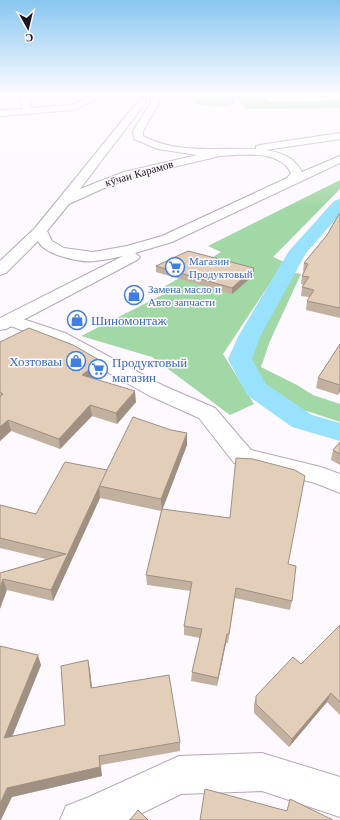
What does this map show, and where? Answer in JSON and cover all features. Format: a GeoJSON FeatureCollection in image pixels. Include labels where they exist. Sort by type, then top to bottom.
{"type":"FeatureCollection","features":[{"type":"Feature","properties":{"kind":"main road"},"geometry":{"type":"LineString","coordinates":[[64,201],[118,132]]}},
{"type":"Feature","properties":{"kind":"main road"},"geometry":{"type":"LineString","coordinates":[[138,132],[138,137],[149,143],[166,148],[226,152]]}},
{"type":"Feature","properties":{"kind":"main road","name":"кӯчаи Карамов"},"geometry":{"type":"LineString","coordinates":[[0,270],[40,231],[64,201],[128,174],[226,152],[340,136]]}},
{"type":"Feature","properties":{"kind":"main road","name":"кӯчаи Карамов"},"geometry":{"type":"LineString","coordinates":[[226,152],[265,153],[291,161],[296,166],[297,173],[291,181]]}},
{"type":"Feature","properties":{"kind":"main road"},"geometry":{"type":"LineString","coordinates":[[6,322],[167,239],[340,159]]}},
{"type":"Feature","properties":{"kind":"main road"},"geometry":{"type":"LineString","coordinates":[[40,231],[46,244],[60,252],[93,257],[129,250],[167,239]]}},
{"type":"Feature","properties":{"kind":"main road"},"geometry":{"type":"LineString","coordinates":[[6,322],[58,337],[157,391],[207,413],[243,457],[321,476],[340,484]]}},
{"type":"Feature","properties":{"kind":"main road"},"geometry":{"type":"LineString","coordinates":[[80,820],[93,816],[179,775],[262,772],[340,797]]}},
{"type":"Feature","properties":{"kind":"green space"},"geometry":{"type":"Polygon","coordinates":[[[340,180],[340,189],[273,257],[284,262],[223,354],[254,404],[230,415],[152,357],[81,336],[164,294],[158,290],[221,252],[208,246],[340,180]]]}},
{"type":"Feature","properties":{"kind":"green space"},"geometry":{"type":"Polygon","coordinates":[[[291,272],[301,274],[270,341],[261,367],[297,385],[313,395],[340,404],[340,422],[298,408],[265,386],[247,361],[274,303],[291,272]]]}},
{"type":"Feature","properties":{"kind":"building"},"geometry":{"type":"Polygon","coordinates":[[[339,214],[340,308],[307,301],[314,290],[302,287],[309,277],[302,276],[308,264],[304,263],[327,235],[339,214]]]}},
{"type":"Feature","properties":{"kind":"building"},"geometry":{"type":"Polygon","coordinates":[[[188,251],[254,268],[232,288],[156,266],[188,251]]]}},
{"type":"Feature","properties":{"kind":"building"},"geometry":{"type":"Polygon","coordinates":[[[29,328],[73,345],[101,361],[82,375],[135,391],[116,413],[90,405],[59,439],[8,420],[0,427],[0,397],[3,394],[0,392],[0,342],[29,328]]]}},
{"type":"Feature","properties":{"kind":"building"},"geometry":{"type":"Polygon","coordinates":[[[340,344],[340,385],[318,378],[340,344]]]}},
{"type":"Feature","properties":{"kind":"building"},"geometry":{"type":"Polygon","coordinates":[[[133,417],[171,430],[187,433],[161,499],[99,486],[133,417]]]}},
{"type":"Feature","properties":{"kind":"building"},"geometry":{"type":"Polygon","coordinates":[[[340,442],[340,454],[333,450],[340,442]]]}},
{"type":"Feature","properties":{"kind":"building"},"geometry":{"type":"Polygon","coordinates":[[[236,458],[253,459],[295,470],[305,476],[288,564],[296,566],[292,601],[236,588],[229,634],[227,634],[218,678],[192,672],[202,629],[184,626],[192,582],[146,575],[162,509],[230,518],[236,458]]]}},
{"type":"Feature","properties":{"kind":"building"},"geometry":{"type":"Polygon","coordinates":[[[65,462],[107,470],[51,590],[3,579],[0,588],[0,573],[66,554],[0,538],[0,505],[36,514],[65,462]]]}},
{"type":"Feature","properties":{"kind":"building"},"geometry":{"type":"Polygon","coordinates":[[[340,625],[340,702],[331,693],[292,739],[256,704],[256,696],[293,657],[301,664],[340,625]]]}},
{"type":"Feature","properties":{"kind":"building"},"geometry":{"type":"Polygon","coordinates":[[[0,646],[38,655],[4,738],[65,725],[61,666],[88,660],[91,688],[169,675],[180,742],[99,756],[100,767],[7,788],[0,804],[0,646]]]}},
{"type":"Feature","properties":{"kind":"building"},"geometry":{"type":"Polygon","coordinates":[[[205,789],[287,811],[290,799],[333,820],[200,820],[205,789]]]}},
{"type":"Feature","properties":{"kind":"building"},"geometry":{"type":"Polygon","coordinates":[[[138,810],[148,820],[130,820],[138,810]]]}},
{"type":"Feature","properties":{"kind":"waterway"},"geometry":{"type":"LineString","coordinates":[[340,204],[298,251],[250,335],[240,359],[256,389],[302,421],[340,432]]}},
{"type":"Feature","properties":{"kind":"place","name":"Магазин Продуктовый"},"geometry":{"type":"Point","coordinates":[175,267]}},
{"type":"Feature","properties":{"kind":"place","name":"Замена масло и Авто запчасти"},"geometry":{"type":"Point","coordinates":[134,295]}},
{"type":"Feature","properties":{"kind":"place","name":"Шиномонтаж"},"geometry":{"type":"Point","coordinates":[77,320]}},
{"type":"Feature","properties":{"kind":"place","name":"Хозтоваы"},"geometry":{"type":"Point","coordinates":[76,361]}},
{"type":"Feature","properties":{"kind":"place","name":"Продуктовый магазин"},"geometry":{"type":"Point","coordinates":[98,369]}}]}
